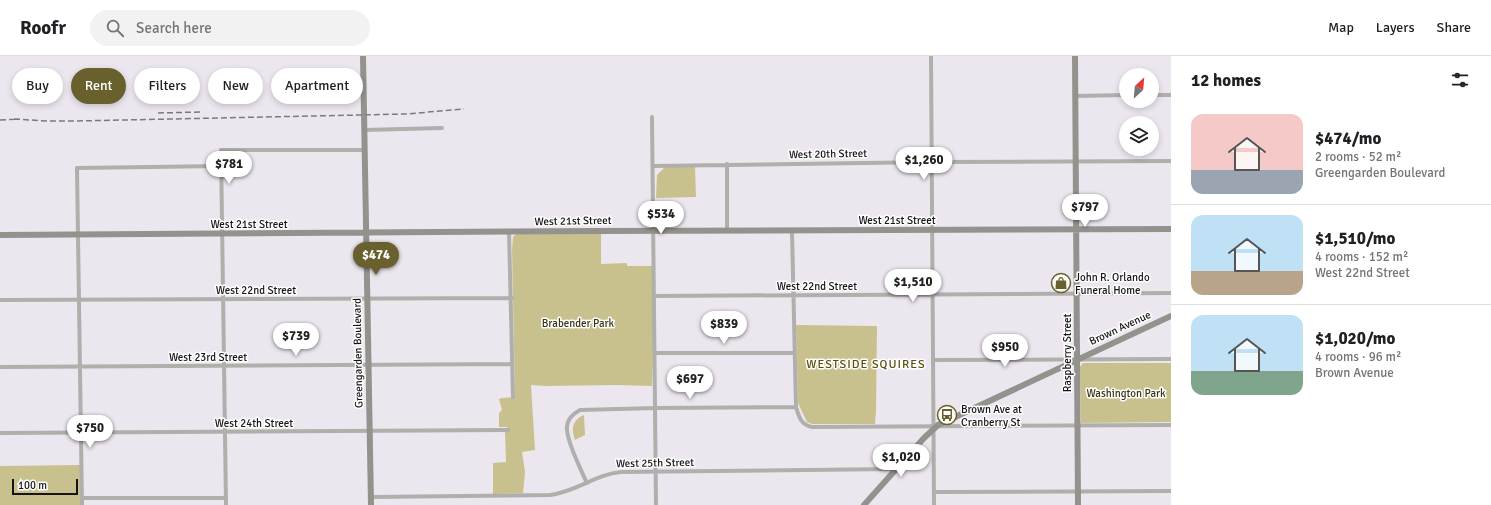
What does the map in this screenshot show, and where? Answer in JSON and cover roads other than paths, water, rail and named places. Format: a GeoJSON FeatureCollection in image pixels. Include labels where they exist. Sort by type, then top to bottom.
{"type":"FeatureCollection","features":[{"type":"Feature","properties":{"kind":"street","name":"Greengarden Boulevard"},"geometry":{"type":"LineString","coordinates":[[363,56],[371,505]]}},
{"type":"Feature","properties":{"kind":"street"},"geometry":{"type":"LineString","coordinates":[[931,56],[934,505]]}},
{"type":"Feature","properties":{"kind":"street","name":"Raspberry Street"},"geometry":{"type":"LineString","coordinates":[[1075,56],[1078,505]]}},
{"type":"Feature","properties":{"kind":"street"},"geometry":{"type":"LineString","coordinates":[[1159,95],[1171,95]]}},
{"type":"Feature","properties":{"kind":"street"},"geometry":{"type":"LineString","coordinates":[[1075,96],[1119,96]]}},
{"type":"Feature","properties":{"kind":"street"},"geometry":{"type":"LineString","coordinates":[[652,117],[656,505]]}},
{"type":"Feature","properties":{"kind":"street"},"geometry":{"type":"LineString","coordinates":[[364,130],[442,128]]}},
{"type":"Feature","properties":{"kind":"street"},"geometry":{"type":"LineString","coordinates":[[226,505],[221,150],[364,150]]}},
{"type":"Feature","properties":{"kind":"street","name":"West 20th Street"},"geometry":{"type":"LineString","coordinates":[[653,166],[931,162],[1171,161]]}},
{"type":"Feature","properties":{"kind":"street"},"geometry":{"type":"LineString","coordinates":[[727,164],[728,231]]}},
{"type":"Feature","properties":{"kind":"street"},"geometry":{"type":"LineString","coordinates":[[82,505],[77,168],[221,166]]}},
{"type":"Feature","properties":{"kind":"street","name":"West 21st Street"},"geometry":{"type":"LineString","coordinates":[[0,236],[1171,229]]}},
{"type":"Feature","properties":{"kind":"street"},"geometry":{"type":"LineString","coordinates":[[792,231],[796,407],[801,420],[806,425],[812,427],[934,428],[1171,425]]}},
{"type":"Feature","properties":{"kind":"street"},"geometry":{"type":"LineString","coordinates":[[509,232],[512,298],[512,397]]}},
{"type":"Feature","properties":{"kind":"street","name":"West 22nd Street"},"geometry":{"type":"LineString","coordinates":[[655,296],[1171,293]]}},
{"type":"Feature","properties":{"kind":"street","name":"West 22nd Street"},"geometry":{"type":"LineString","coordinates":[[0,300],[512,298]]}},
{"type":"Feature","properties":{"kind":"street","name":"Brown Avenue"},"geometry":{"type":"LineString","coordinates":[[864,505],[934,428],[950,419],[1171,316]]}},
{"type":"Feature","properties":{"kind":"street"},"geometry":{"type":"LineString","coordinates":[[655,353],[794,353]]}},
{"type":"Feature","properties":{"kind":"street"},"geometry":{"type":"LineString","coordinates":[[933,360],[1171,359]]}},
{"type":"Feature","properties":{"kind":"street","name":"West 23rd Street"},"geometry":{"type":"LineString","coordinates":[[0,367],[512,364]]}},
{"type":"Feature","properties":{"kind":"street"},"geometry":{"type":"LineString","coordinates":[[586,483],[567,432],[568,422],[571,416],[578,411],[655,408],[796,407]]}},
{"type":"Feature","properties":{"kind":"street","name":"West 24th Street"},"geometry":{"type":"LineString","coordinates":[[0,433],[508,430]]}},
{"type":"Feature","properties":{"kind":"street","name":"West 25th Street"},"geometry":{"type":"LineString","coordinates":[[371,496],[550,495],[568,491],[604,475],[615,472],[896,469]]}},
{"type":"Feature","properties":{"kind":"street"},"geometry":{"type":"LineString","coordinates":[[934,492],[1171,491]]}},
{"type":"Feature","properties":{"kind":"street"},"geometry":{"type":"LineString","coordinates":[[82,498],[226,498]]}},
{"type":"Feature","properties":{"kind":"railway"},"geometry":{"type":"LineString","coordinates":[[14,119],[77,121],[406,114],[464,109]]}},
{"type":"Feature","properties":{"kind":"railway"},"geometry":{"type":"LineString","coordinates":[[158,113],[200,112]]}},
{"type":"Feature","properties":{"kind":"railway"},"geometry":{"type":"LineString","coordinates":[[0,120],[18,119]]}},
{"type":"Feature","properties":{"kind":"place","name":"John R. Orlando Funeral Home"},"geometry":{"type":"Point","coordinates":[1061,283]}},
{"type":"Feature","properties":{"kind":"place","name":"Brown Ave at Cranberry St"},"geometry":{"type":"Point","coordinates":[947,415]}},
{"type":"Feature","properties":{"kind":"district","name":"WESTSIDE SQUIRES"},"geometry":{"type":"Point","coordinates":[866,364]}},
{"type":"Feature","properties":{"kind":"park label","name":"Brabender Park"},"geometry":{"type":"Point","coordinates":[578,323]}},
{"type":"Feature","properties":{"kind":"park label","name":"Washington Park"},"geometry":{"type":"Point","coordinates":[1126,393]}}]}
